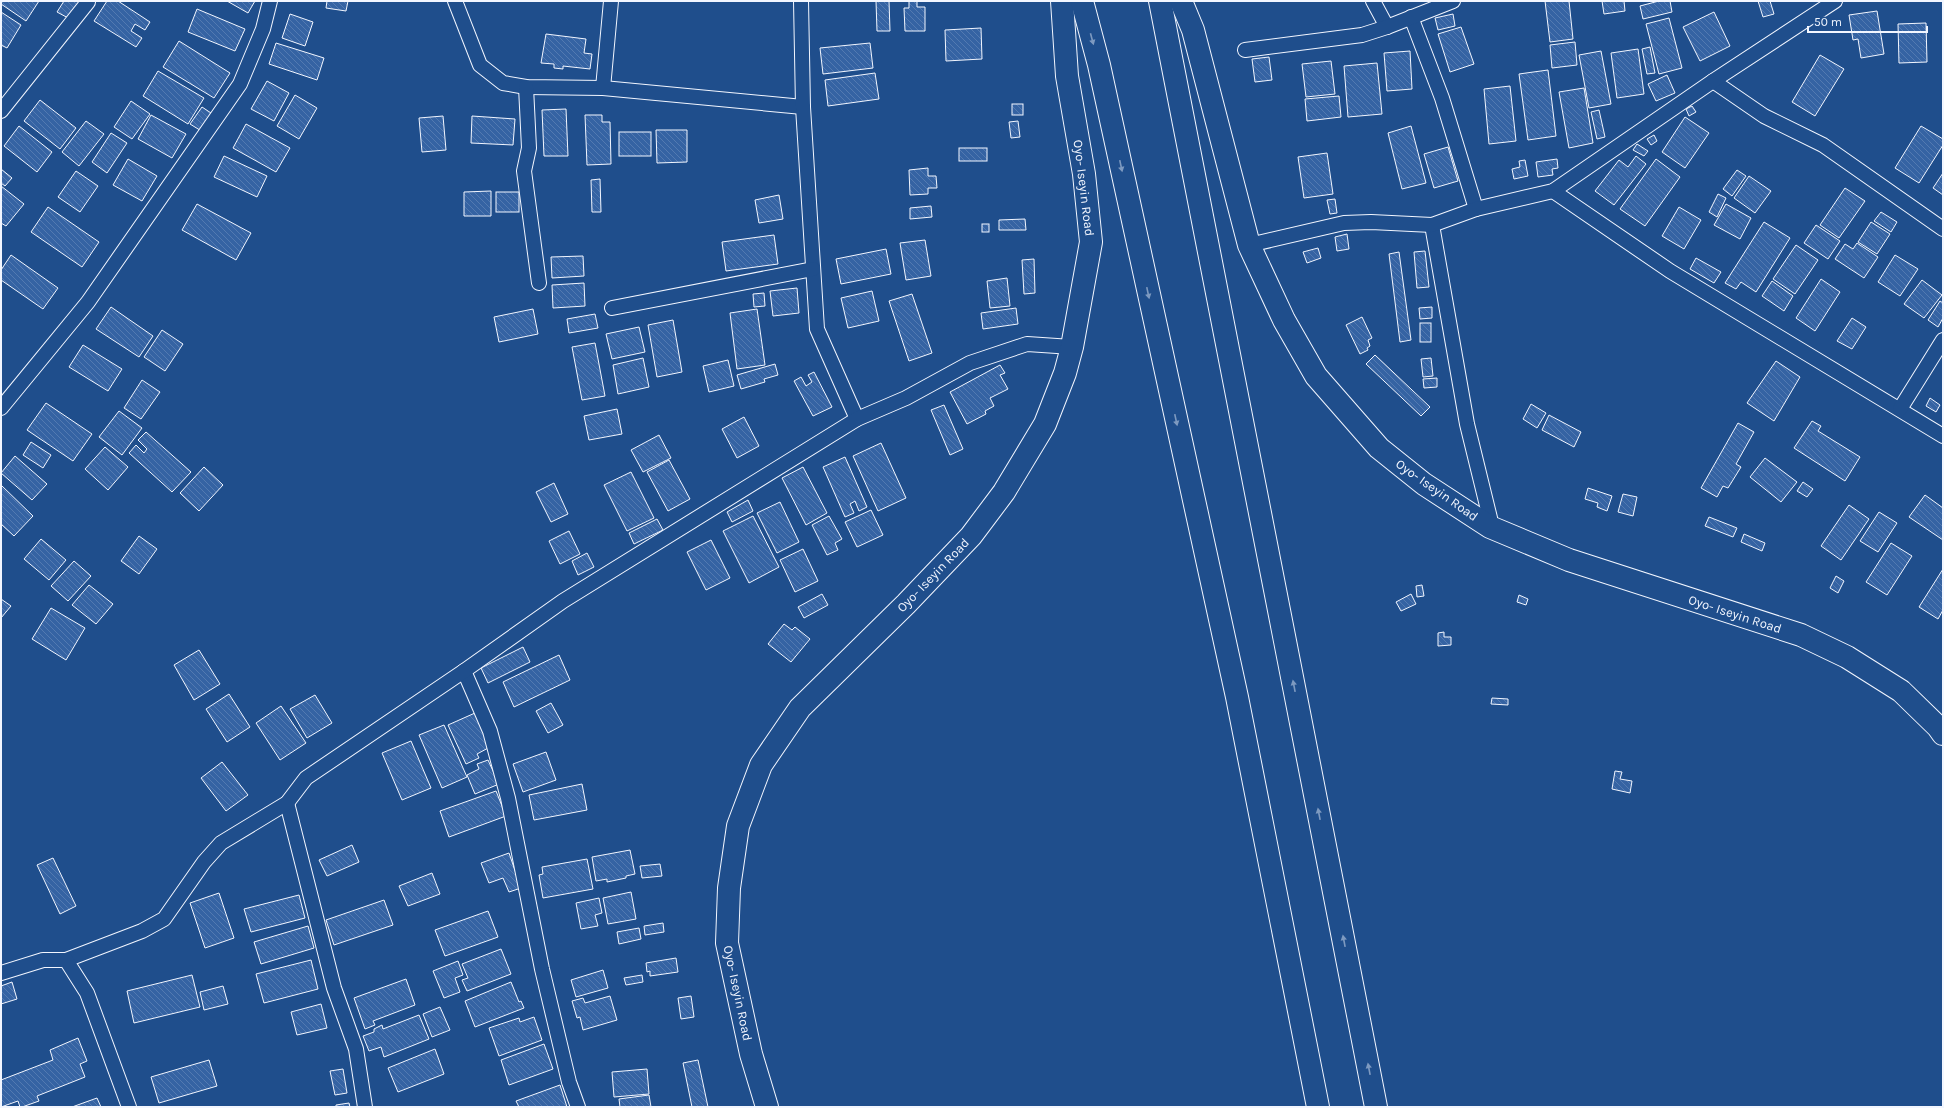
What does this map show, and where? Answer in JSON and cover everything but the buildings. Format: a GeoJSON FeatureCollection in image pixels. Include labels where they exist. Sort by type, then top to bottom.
{"type":"FeatureCollection","features":[{"type":"Feature","properties":{"kind":"main road"},"geometry":{"type":"LineString","coordinates":[[1082,1],[1099,65],[1237,697],[1318,1107]]}},
{"type":"Feature","properties":{"kind":"main road"},"geometry":{"type":"LineString","coordinates":[[1160,1],[1376,1107]]}},
{"type":"Feature","properties":{"kind":"main road","name":"Oyo- Iseyin Road"},"geometry":{"type":"LineString","coordinates":[[1182,1],[1193,30],[1249,245],[1284,320],[1316,376],[1379,448],[1424,484],[1490,527],[1569,560],[1801,635],[1847,657],[1901,691],[1938,727],[1943,734]]}},
{"type":"Feature","properties":{"kind":"main road","name":"Oyo- Iseyin Road"},"geometry":{"type":"LineString","coordinates":[[767,1107],[751,1054],[727,943],[728,888],[738,826],[761,765],[800,708],[906,604],[971,536],[1004,492],[1045,424],[1066,373],[1091,242],[1084,174],[1067,76],[1065,5]]}},
{"type":"Feature","properties":{"kind":"street"},"geometry":{"type":"LineString","coordinates":[[1,408],[88,302],[240,84],[263,29],[270,1]]}},
{"type":"Feature","properties":{"kind":"street"},"geometry":{"type":"LineString","coordinates":[[455,1],[480,65],[503,83],[526,87],[603,88],[803,107]]}},
{"type":"Feature","properties":{"kind":"street"},"geometry":{"type":"LineString","coordinates":[[603,88],[611,1]]}},
{"type":"Feature","properties":{"kind":"street"},"geometry":{"type":"LineString","coordinates":[[801,1],[803,107],[817,329],[857,420]]}},
{"type":"Feature","properties":{"kind":"street"},"geometry":{"type":"LineString","coordinates":[[1374,1],[1387,28]]}},
{"type":"Feature","properties":{"kind":"street"},"geometry":{"type":"LineString","coordinates":[[1244,50],[1362,35],[1387,28],[1453,1]]}},
{"type":"Feature","properties":{"kind":"street"},"geometry":{"type":"LineString","coordinates":[[1249,245],[1344,223],[1371,222],[1432,225],[1476,209],[1553,191],[1713,81],[1835,1]]}},
{"type":"Feature","properties":{"kind":"street"},"geometry":{"type":"LineString","coordinates":[[1,111],[88,2]]}},
{"type":"Feature","properties":{"kind":"street"},"geometry":{"type":"LineString","coordinates":[[1411,17],[1442,98],[1476,209]]}},
{"type":"Feature","properties":{"kind":"street"},"geometry":{"type":"LineString","coordinates":[[1713,81],[1764,116],[1823,145],[1943,229]]}},
{"type":"Feature","properties":{"kind":"street"},"geometry":{"type":"LineString","coordinates":[[526,87],[529,148],[524,171],[539,283]]}},
{"type":"Feature","properties":{"kind":"street"},"geometry":{"type":"LineString","coordinates":[[1553,191],[1670,271],[1943,436]]}},
{"type":"Feature","properties":{"kind":"street"},"geometry":{"type":"LineString","coordinates":[[1432,225],[1467,424],[1490,518]]}},
{"type":"Feature","properties":{"kind":"street"},"geometry":{"type":"LineString","coordinates":[[612,308],[813,269]]}},
{"type":"Feature","properties":{"kind":"street"},"geometry":{"type":"LineString","coordinates":[[1900,409],[1943,340]]}},
{"type":"Feature","properties":{"kind":"street"},"geometry":{"type":"LineString","coordinates":[[1,973],[43,960],[66,960],[142,931],[164,919],[204,862],[222,843],[287,803],[306,778],[464,671],[563,601],[857,420],[906,398],[970,363],[1027,344],[1072,347]]}},
{"type":"Feature","properties":{"kind":"street"},"geometry":{"type":"LineString","coordinates":[[464,671],[490,731],[508,798],[522,862],[542,969],[569,1082],[578,1107]]}},
{"type":"Feature","properties":{"kind":"street"},"geometry":{"type":"LineString","coordinates":[[287,803],[334,988],[356,1050],[365,1107]]}},
{"type":"Feature","properties":{"kind":"street"},"geometry":{"type":"LineString","coordinates":[[66,960],[87,993],[129,1107]]}}]}
